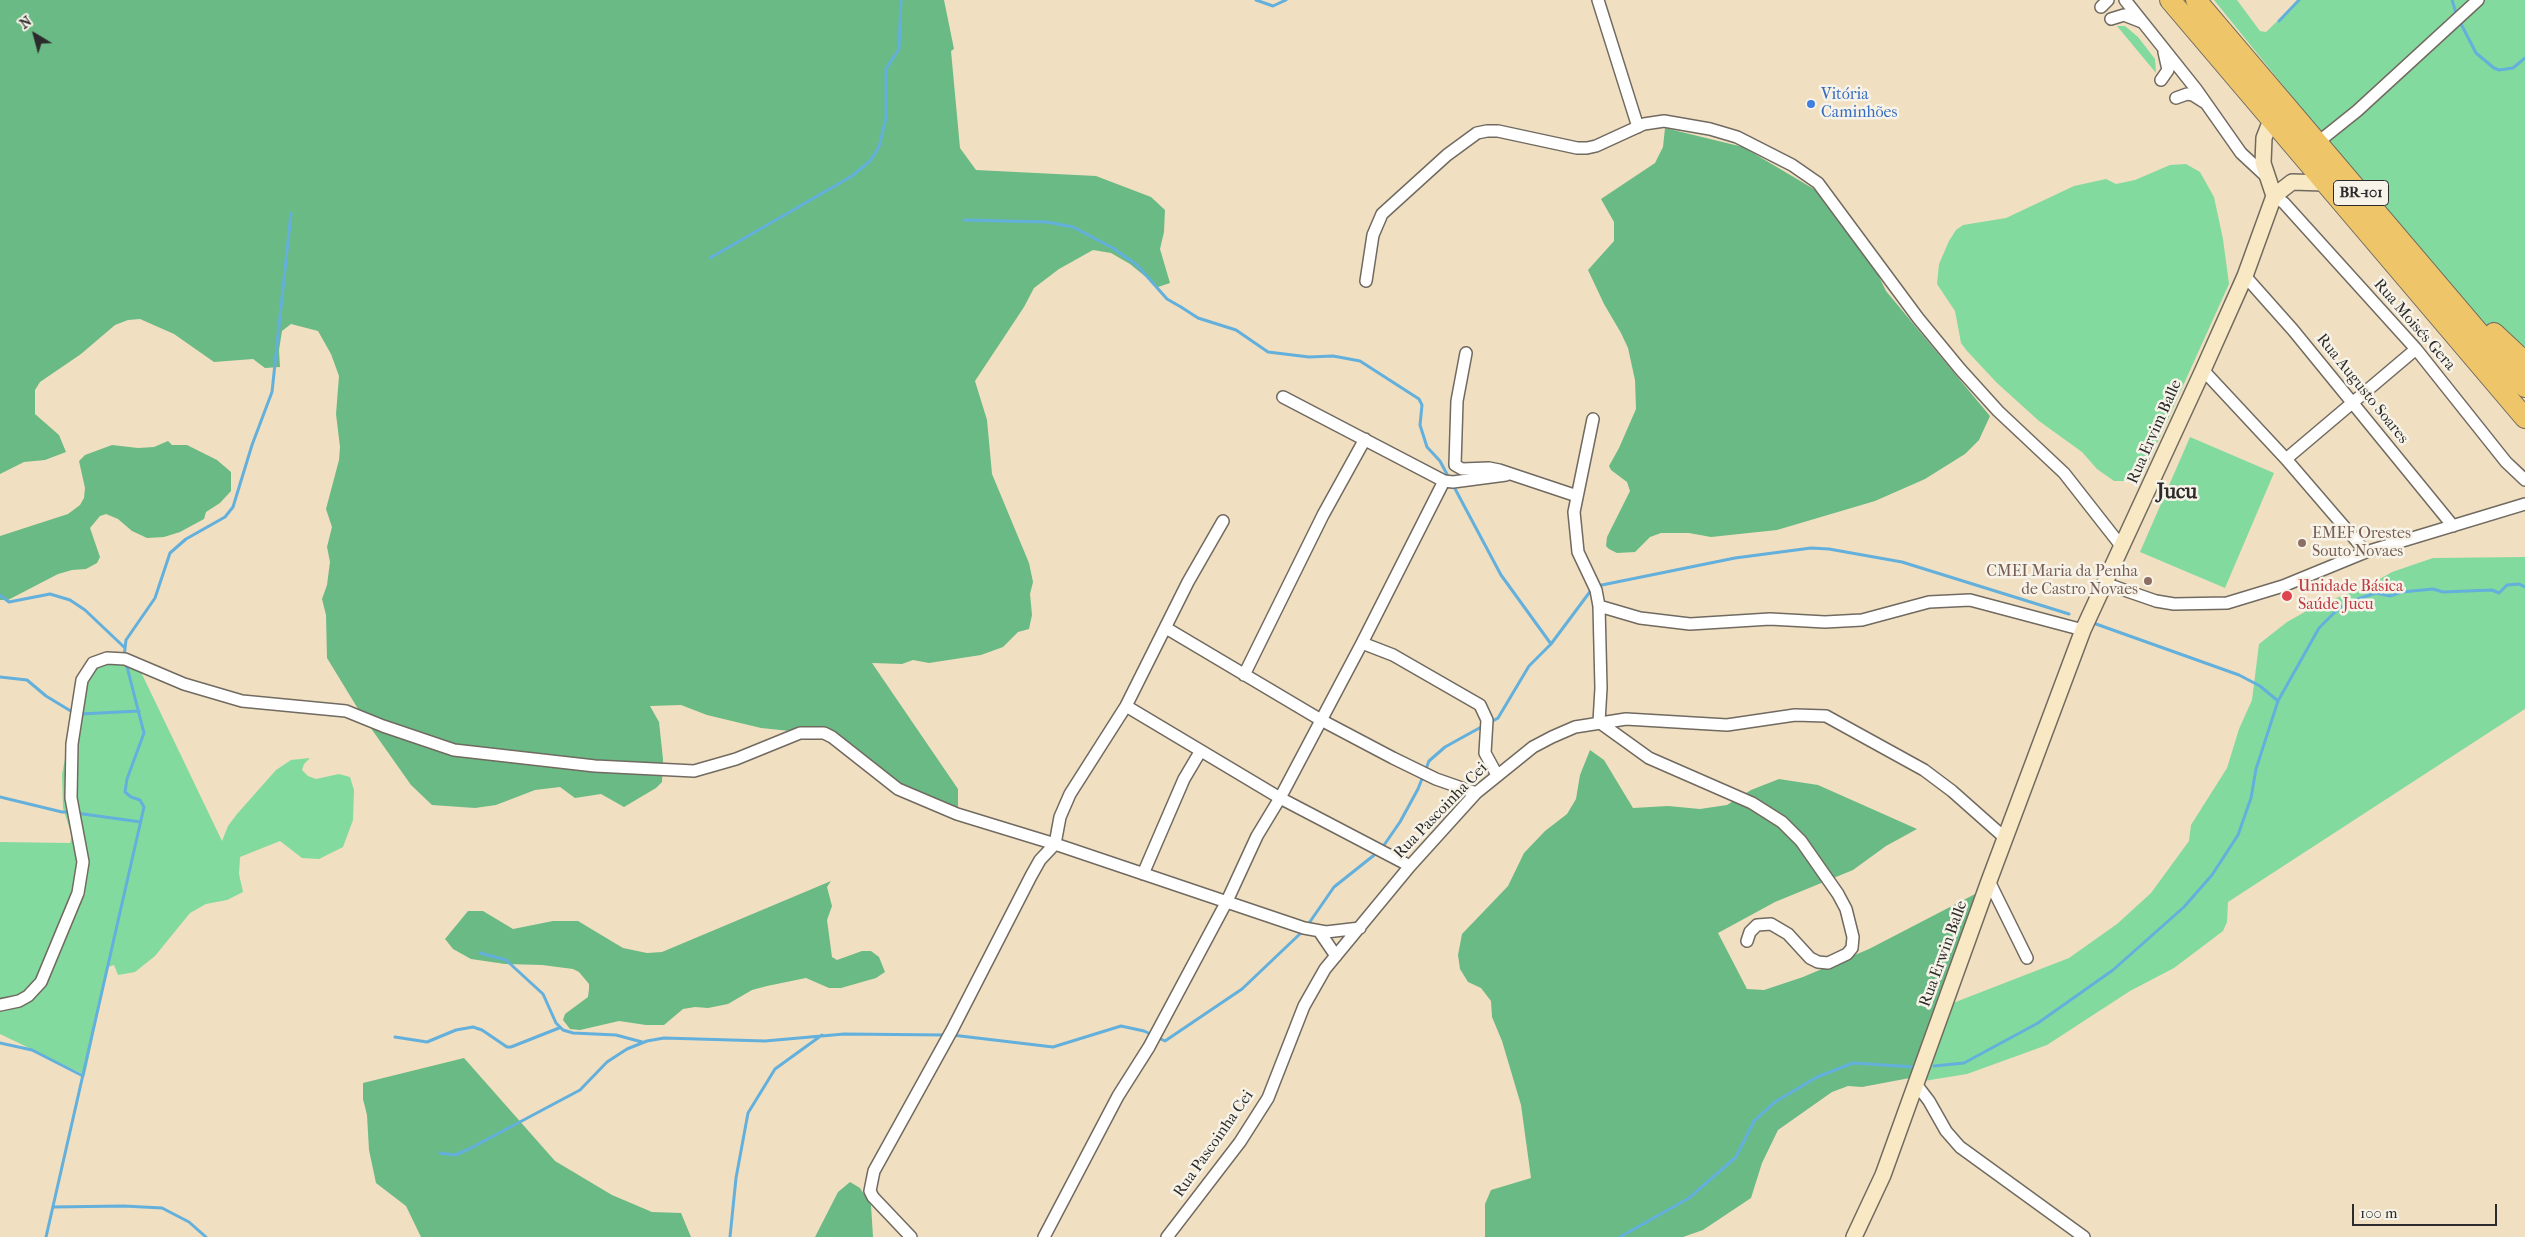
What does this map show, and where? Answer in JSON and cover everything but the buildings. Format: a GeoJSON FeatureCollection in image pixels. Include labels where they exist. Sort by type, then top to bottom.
{"type":"FeatureCollection","features":[{"type":"Feature","properties":{"kind":"highway","name":"BR-101"},"geometry":{"type":"LineString","coordinates":[[2170,0],[2525,418]]}},
{"type":"Feature","properties":{"kind":"highway","name":"BR-101"},"geometry":{"type":"LineString","coordinates":[[2196,0],[2425,267],[2525,387]]}},
{"type":"Feature","properties":{"kind":"highway"},"geometry":{"type":"LineString","coordinates":[[2425,267],[2525,362]]}},
{"type":"Feature","properties":{"kind":"street"},"geometry":{"type":"LineString","coordinates":[[1598,0],[1638,126]]}},
{"type":"Feature","properties":{"kind":"street"},"geometry":{"type":"LineString","coordinates":[[2125,0],[2207,104],[2241,153],[2279,192],[2292,182],[2324,183]]}},
{"type":"Feature","properties":{"kind":"street"},"geometry":{"type":"LineString","coordinates":[[2317,142],[2357,111],[2478,0]]}},
{"type":"Feature","properties":{"kind":"street"},"geometry":{"type":"LineString","coordinates":[[2111,19],[2124,15],[2143,22]]}},
{"type":"Feature","properties":{"kind":"street"},"geometry":{"type":"LineString","coordinates":[[2161,46],[2168,70],[2161,80]]}},
{"type":"Feature","properties":{"kind":"street"},"geometry":{"type":"LineString","coordinates":[[2176,98],[2186,94],[2193,95],[2207,104]]}},
{"type":"Feature","properties":{"kind":"street"},"geometry":{"type":"LineString","coordinates":[[2268,179],[2263,163],[2264,138],[2271,120]]}},
{"type":"Feature","properties":{"kind":"street"},"geometry":{"type":"LineString","coordinates":[[1366,281],[1373,235],[1382,214],[1448,155],[1476,133],[1487,130],[1498,131],[1577,148],[1587,148],[1596,146],[1638,126],[1664,122],[1710,129],[1737,137],[1792,165],[1818,183],[1918,318],[1964,374],[1998,411],[2064,473],[2122,547]]}},
{"type":"Feature","properties":{"kind":"street","name":"Rua Ervim Balle"},"geometry":{"type":"LineString","coordinates":[[2064,681],[2083,630],[2203,370],[2245,276],[2279,192]]}},
{"type":"Feature","properties":{"kind":"street","name":"Rua Moisés Gera"},"geometry":{"type":"LineString","coordinates":[[2279,192],[2284,203],[2416,349],[2506,462],[2525,480]]}},
{"type":"Feature","properties":{"kind":"street","name":"Rua Augusto Soares"},"geometry":{"type":"LineString","coordinates":[[2245,276],[2353,403],[2453,526]]}},
{"type":"Feature","properties":{"kind":"street"},"geometry":{"type":"LineString","coordinates":[[2286,459],[2416,349]]}},
{"type":"Feature","properties":{"kind":"street"},"geometry":{"type":"LineString","coordinates":[[1466,352],[1457,401],[1455,465],[1462,469],[1489,468],[1513,474],[1577,496]]}},
{"type":"Feature","properties":{"kind":"street"},"geometry":{"type":"LineString","coordinates":[[2203,370],[2286,459],[2366,552]]}},
{"type":"Feature","properties":{"kind":"street"},"geometry":{"type":"LineString","coordinates":[[1283,397],[1444,482],[1513,474]]}},
{"type":"Feature","properties":{"kind":"street"},"geometry":{"type":"LineString","coordinates":[[1593,419],[1574,512],[1578,552],[1596,590],[1599,606],[1601,688],[1599,722],[1655,762],[1752,802],[1782,822],[1801,841],[1838,894],[1846,909],[1853,937],[1852,948],[1847,954],[1828,963],[1818,962],[1810,958],[1788,934],[1771,924],[1757,925],[1750,932],[1746,942]]}},
{"type":"Feature","properties":{"kind":"street"},"geometry":{"type":"LineString","coordinates":[[1244,675],[1323,515],[1365,439]]}},
{"type":"Feature","properties":{"kind":"street"},"geometry":{"type":"LineString","coordinates":[[1044,1237],[1118,1096],[1149,1047],[1226,901],[1257,836],[1280,798],[1362,644],[1444,482]]}},
{"type":"Feature","properties":{"kind":"street"},"geometry":{"type":"LineString","coordinates":[[2104,583],[2138,596],[2165,602],[2227,603],[2283,586],[2366,552],[2525,504]]}},
{"type":"Feature","properties":{"kind":"street"},"geometry":{"type":"LineString","coordinates":[[911,1237],[873,1197],[870,1190],[871,1179],[952,1030],[1031,876],[1040,860],[1055,844],[1064,806],[1126,706],[1223,521]]}},
{"type":"Feature","properties":{"kind":"street"},"geometry":{"type":"LineString","coordinates":[[1599,606],[1640,618],[1690,624],[1770,619],[1825,622],[1862,620],[1929,602],[1970,600],[2083,630]]}},
{"type":"Feature","properties":{"kind":"street"},"geometry":{"type":"LineString","coordinates":[[1166,628],[1321,720],[1414,769],[1476,793]]}},
{"type":"Feature","properties":{"kind":"street"},"geometry":{"type":"LineString","coordinates":[[1362,644],[1394,654],[1480,705],[1487,720],[1485,753],[1497,775]]}},
{"type":"Feature","properties":{"kind":"street"},"geometry":{"type":"LineString","coordinates":[[0,1005],[19,1001],[28,996],[41,982],[78,893],[83,862],[71,798],[72,744],[82,680],[93,663],[108,658],[125,659],[184,684],[242,701],[346,711],[383,726],[454,750],[595,766],[694,770],[736,760],[800,733],[824,733],[832,737],[898,789],[957,814],[1055,844],[1288,923],[1319,931],[1360,928]]}},
{"type":"Feature","properties":{"kind":"street","name":"Rua Erwin Balle"},"geometry":{"type":"LineString","coordinates":[[1854,1237],[1872,1202],[2064,681]]}},
{"type":"Feature","properties":{"kind":"street"},"geometry":{"type":"LineString","coordinates":[[1126,706],[1200,752],[1280,798],[1410,866]]}},
{"type":"Feature","properties":{"kind":"street","name":"Rua Pascoinha Cei"},"geometry":{"type":"LineString","coordinates":[[1167,1237],[1240,1142],[1268,1098],[1304,1006],[1336,956],[1410,866],[1476,793],[1532,747],[1575,727],[1626,719],[1727,725],[1795,715],[1826,716],[1924,770],[1952,791],[2005,838]]}},
{"type":"Feature","properties":{"kind":"street"},"geometry":{"type":"LineString","coordinates":[[1143,874],[1184,778],[1200,752]]}},
{"type":"Feature","properties":{"kind":"street"},"geometry":{"type":"LineString","coordinates":[[1989,881],[2026,958]]}},
{"type":"Feature","properties":{"kind":"street"},"geometry":{"type":"LineString","coordinates":[[1319,931],[1336,956]]}},
{"type":"Feature","properties":{"kind":"street"},"geometry":{"type":"LineString","coordinates":[[1916,1084],[1929,1101],[1946,1131],[1960,1147],[2084,1237]]}},
{"type":"Feature","properties":{"kind":"green space"},"geometry":{"type":"Polygon","coordinates":[[[0,0],[944,0],[954,49],[951,51],[960,148],[976,170],[1096,176],[1151,197],[1165,210],[1164,232],[1160,249],[1170,283],[1158,287],[1130,264],[1111,253],[1093,250],[1059,269],[1034,288],[1024,307],[975,381],[987,420],[992,474],[1029,563],[1033,582],[1030,594],[1032,615],[1029,629],[1018,632],[1003,647],[981,655],[929,663],[913,660],[902,664],[872,663],[958,789],[958,807],[947,814],[830,740],[809,733],[761,728],[707,715],[681,705],[650,706],[659,722],[663,759],[662,782],[656,788],[624,807],[601,794],[575,798],[560,787],[535,790],[496,805],[475,808],[432,805],[411,785],[363,717],[327,658],[326,615],[322,599],[327,585],[330,562],[327,547],[332,527],[326,509],[339,460],[340,447],[336,414],[339,376],[331,354],[318,331],[291,324],[282,331],[279,350],[280,367],[265,368],[253,359],[214,362],[174,334],[140,319],[128,320],[115,325],[81,354],[40,382],[35,390],[35,414],[59,435],[66,452],[45,460],[24,462],[0,474],[0,0]]]}},
{"type":"Feature","properties":{"kind":"green space"},"geometry":{"type":"Polygon","coordinates":[[[2214,0],[2237,0],[2260,31],[2266,32],[2299,0],[2525,0],[2525,376],[2408,240],[2214,0]]]}},
{"type":"Feature","properties":{"kind":"green space"},"geometry":{"type":"Polygon","coordinates":[[[2117,26],[2125,26],[2138,37],[2155,59],[2156,73],[2117,26]]]}},
{"type":"Feature","properties":{"kind":"green space"},"geometry":{"type":"Polygon","coordinates":[[[1665,128],[1743,147],[1824,195],[1871,260],[1886,291],[1990,416],[1979,440],[1965,454],[1925,479],[1875,501],[1777,530],[1711,537],[1689,533],[1661,533],[1650,537],[1635,552],[1617,553],[1606,546],[1607,537],[1630,491],[1627,482],[1611,470],[1609,466],[1636,409],[1635,380],[1628,348],[1588,270],[1614,241],[1614,222],[1601,199],[1655,163],[1663,147],[1665,128]]]}},
{"type":"Feature","properties":{"kind":"green space"},"geometry":{"type":"Polygon","coordinates":[[[2186,164],[2200,172],[2214,197],[2223,239],[2229,284],[2140,481],[2114,481],[2097,469],[2082,452],[2039,421],[1997,383],[1967,351],[1961,343],[1955,311],[1937,284],[1939,264],[1949,241],[1956,230],[1963,225],[2006,218],[2074,186],[2106,179],[2116,184],[2135,180],[2170,165],[2186,164]]]}},
{"type":"Feature","properties":{"kind":"green space"},"geometry":{"type":"Polygon","coordinates":[[[2190,437],[2274,473],[2225,588],[2140,552],[2190,437]]]}},
{"type":"Feature","properties":{"kind":"green space"},"geometry":{"type":"Polygon","coordinates":[[[168,441],[172,445],[187,445],[217,460],[231,472],[231,491],[220,503],[206,512],[204,519],[180,532],[164,537],[147,538],[132,531],[118,519],[106,514],[100,516],[90,528],[100,557],[97,563],[86,569],[58,574],[8,600],[0,600],[0,536],[68,514],[80,505],[84,498],[85,488],[79,461],[85,455],[112,445],[138,448],[154,447],[168,441]]]}},
{"type":"Feature","properties":{"kind":"green space"},"geometry":{"type":"Polygon","coordinates":[[[2525,557],[2525,709],[2228,902],[2227,922],[2223,931],[2174,968],[2130,991],[2047,1045],[1967,1074],[1924,1081],[1953,1003],[2069,958],[2117,924],[2151,893],[2189,841],[2191,825],[2227,768],[2239,729],[2252,700],[2259,644],[2287,622],[2319,604],[2362,589],[2392,572],[2433,558],[2525,557]]]}},
{"type":"Feature","properties":{"kind":"green space"},"geometry":{"type":"Polygon","coordinates":[[[112,663],[140,670],[222,841],[228,826],[237,814],[276,770],[291,760],[310,758],[304,764],[302,770],[308,776],[316,779],[339,774],[350,777],[354,790],[353,820],[343,847],[319,859],[302,858],[280,841],[240,857],[239,874],[243,892],[227,900],[206,904],[190,913],[155,956],[135,972],[118,975],[114,965],[108,967],[85,1075],[0,1034],[0,842],[70,843],[72,836],[63,808],[62,774],[79,690],[94,671],[101,666],[112,663]]]}},
{"type":"Feature","properties":{"kind":"green space"},"geometry":{"type":"Polygon","coordinates":[[[1590,750],[1604,760],[1633,808],[1668,806],[1700,809],[1727,805],[1751,790],[1779,779],[1818,785],[1917,829],[1886,846],[1853,870],[1775,902],[1718,933],[1747,989],[1764,990],[1803,977],[1869,949],[1977,893],[1910,1078],[1862,1087],[1848,1086],[1832,1092],[1778,1130],[1762,1163],[1751,1198],[1703,1230],[1683,1237],[1485,1237],[1485,1204],[1491,1190],[1531,1178],[1521,1105],[1502,1041],[1492,1017],[1491,1001],[1481,988],[1468,982],[1460,969],[1458,955],[1462,934],[1508,886],[1524,853],[1545,831],[1567,814],[1576,799],[1580,775],[1590,750]]]}},
{"type":"Feature","properties":{"kind":"green space"},"geometry":{"type":"Polygon","coordinates":[[[831,881],[827,887],[832,906],[827,920],[832,957],[837,960],[862,951],[871,951],[879,957],[885,972],[876,978],[841,988],[829,988],[806,978],[767,986],[752,990],[728,1004],[708,1008],[695,1007],[683,1009],[664,1025],[646,1025],[619,1021],[580,1030],[570,1029],[563,1020],[565,1014],[588,997],[589,984],[579,972],[573,969],[542,965],[505,964],[471,959],[453,949],[445,939],[468,911],[483,911],[513,929],[553,921],[578,921],[623,948],[647,953],[662,952],[831,881]]]}},
{"type":"Feature","properties":{"kind":"green space"},"geometry":{"type":"Polygon","coordinates":[[[464,1058],[555,1161],[612,1195],[652,1212],[681,1213],[691,1237],[421,1237],[406,1206],[376,1183],[369,1150],[363,1083],[464,1058]]]}},
{"type":"Feature","properties":{"kind":"green space"},"geometry":{"type":"Polygon","coordinates":[[[850,1182],[860,1188],[871,1205],[873,1237],[815,1237],[838,1192],[850,1182]]]}},
{"type":"Feature","properties":{"kind":"waterway"},"geometry":{"type":"LineString","coordinates":[[710,258],[852,176],[870,161],[879,147],[886,118],[886,69],[899,49],[901,0]]}},
{"type":"Feature","properties":{"kind":"waterway"},"geometry":{"type":"LineString","coordinates":[[1256,0],[1273,6],[1286,0]]}},
{"type":"Feature","properties":{"kind":"waterway"},"geometry":{"type":"LineString","coordinates":[[2279,21],[2299,0]]}},
{"type":"Feature","properties":{"kind":"waterway"},"geometry":{"type":"LineString","coordinates":[[2452,0],[2457,16]]}},
{"type":"Feature","properties":{"kind":"waterway"},"geometry":{"type":"LineString","coordinates":[[2460,22],[2476,53],[2494,68],[2499,70],[2513,68],[2525,58]]}},
{"type":"Feature","properties":{"kind":"waterway"},"geometry":{"type":"LineString","coordinates":[[124,657],[126,640],[155,598],[170,553],[186,539],[225,517],[233,507],[252,445],[272,392],[291,213]]}},
{"type":"Feature","properties":{"kind":"waterway"},"geometry":{"type":"LineString","coordinates":[[964,220],[1047,222],[1073,227],[1113,248],[1137,265],[1167,299],[1198,318],[1236,330],[1268,352],[1309,357],[1333,356],[1360,361],[1419,399],[1422,405],[1420,425],[1427,447],[1440,461],[1449,478]]}},
{"type":"Feature","properties":{"kind":"waterway"},"geometry":{"type":"LineString","coordinates":[[1453,485],[1501,575],[1551,644]]}},
{"type":"Feature","properties":{"kind":"waterway"},"geometry":{"type":"LineString","coordinates":[[1597,586],[1735,558],[1811,548],[1829,549],[1902,562],[2069,614]]}},
{"type":"Feature","properties":{"kind":"waterway"},"geometry":{"type":"LineString","coordinates":[[1934,1066],[1964,1063],[2038,1023],[2113,970],[2184,907],[2212,875],[2238,835],[2251,798],[2256,769],[2278,701],[2319,628],[2335,612],[2349,602],[2376,593],[2390,596],[2402,592],[2433,589],[2443,592],[2492,590],[2499,593],[2507,585],[2519,584],[2525,587]]}},
{"type":"Feature","properties":{"kind":"waterway"},"geometry":{"type":"LineString","coordinates":[[1491,722],[1498,718],[1529,666],[1551,644],[1592,589]]}},
{"type":"Feature","properties":{"kind":"waterway"},"geometry":{"type":"LineString","coordinates":[[0,595],[9,602],[50,594],[70,600],[85,610],[124,647]]}},
{"type":"Feature","properties":{"kind":"waterway"},"geometry":{"type":"LineString","coordinates":[[2096,624],[2239,675],[2260,686],[2278,701]]}},
{"type":"Feature","properties":{"kind":"waterway"},"geometry":{"type":"LineString","coordinates":[[46,1237],[144,807],[140,800],[131,797],[125,792],[127,779],[144,733],[126,663]]}},
{"type":"Feature","properties":{"kind":"waterway"},"geometry":{"type":"LineString","coordinates":[[0,677],[27,680],[46,696],[74,713]]}},
{"type":"Feature","properties":{"kind":"waterway"},"geometry":{"type":"LineString","coordinates":[[80,714],[139,711]]}},
{"type":"Feature","properties":{"kind":"waterway"},"geometry":{"type":"LineString","coordinates":[[1382,848],[1400,822],[1418,789],[1429,761],[1445,747],[1483,726]]}},
{"type":"Feature","properties":{"kind":"waterway"},"geometry":{"type":"LineString","coordinates":[[0,797],[62,812],[70,812]]}},
{"type":"Feature","properties":{"kind":"waterway"},"geometry":{"type":"LineString","coordinates":[[76,813],[141,822]]}},
{"type":"Feature","properties":{"kind":"waterway"},"geometry":{"type":"LineString","coordinates":[[1307,926],[1334,887],[1378,852]]}},
{"type":"Feature","properties":{"kind":"waterway"},"geometry":{"type":"LineString","coordinates":[[952,1035],[1053,1047],[1121,1026],[1144,1031],[1165,1041],[1242,989],[1303,931]]}},
{"type":"Feature","properties":{"kind":"waterway"},"geometry":{"type":"LineString","coordinates":[[480,953],[506,960],[543,994],[556,1023],[563,1030],[573,1033],[616,1035],[642,1042]]}},
{"type":"Feature","properties":{"kind":"waterway"},"geometry":{"type":"LineString","coordinates":[[395,1037],[427,1042],[456,1030],[473,1027],[482,1030],[507,1047],[511,1047],[559,1028]]}},
{"type":"Feature","properties":{"kind":"waterway"},"geometry":{"type":"LineString","coordinates":[[440,1153],[455,1155],[469,1149],[580,1090],[607,1062],[627,1049],[647,1041],[664,1038],[765,1041],[844,1034],[946,1035]]}},
{"type":"Feature","properties":{"kind":"waterway"},"geometry":{"type":"LineString","coordinates":[[730,1237],[736,1178],[748,1113],[775,1069],[822,1035]]}},
{"type":"Feature","properties":{"kind":"waterway"},"geometry":{"type":"LineString","coordinates":[[0,1043],[32,1050],[83,1076]]}},
{"type":"Feature","properties":{"kind":"waterway"},"geometry":{"type":"LineString","coordinates":[[1620,1237],[1689,1198],[1736,1157],[1754,1121],[1775,1102],[1817,1077],[1853,1063],[1915,1067]]}},
{"type":"Feature","properties":{"kind":"waterway"},"geometry":{"type":"LineString","coordinates":[[53,1207],[124,1206],[162,1208],[189,1222],[206,1237]]}},
{"type":"Feature","properties":{"kind":"place","name":"Vitória Caminhões"},"geometry":{"type":"Point","coordinates":[1811,104]}},
{"type":"Feature","properties":{"kind":"place","name":"EMEF Orestes Souto Novaes"},"geometry":{"type":"Point","coordinates":[2302,543]}},
{"type":"Feature","properties":{"kind":"place","name":"CMEI Maria da Penha de Castro Novaes"},"geometry":{"type":"Point","coordinates":[2148,581]}},
{"type":"Feature","properties":{"kind":"place","name":"Unidade Básica Saúde Jucu"},"geometry":{"type":"Point","coordinates":[2287,596]}},
{"type":"Feature","properties":{"kind":"district","name":"Jucu"},"geometry":{"type":"Point","coordinates":[2177,493]}}]}
